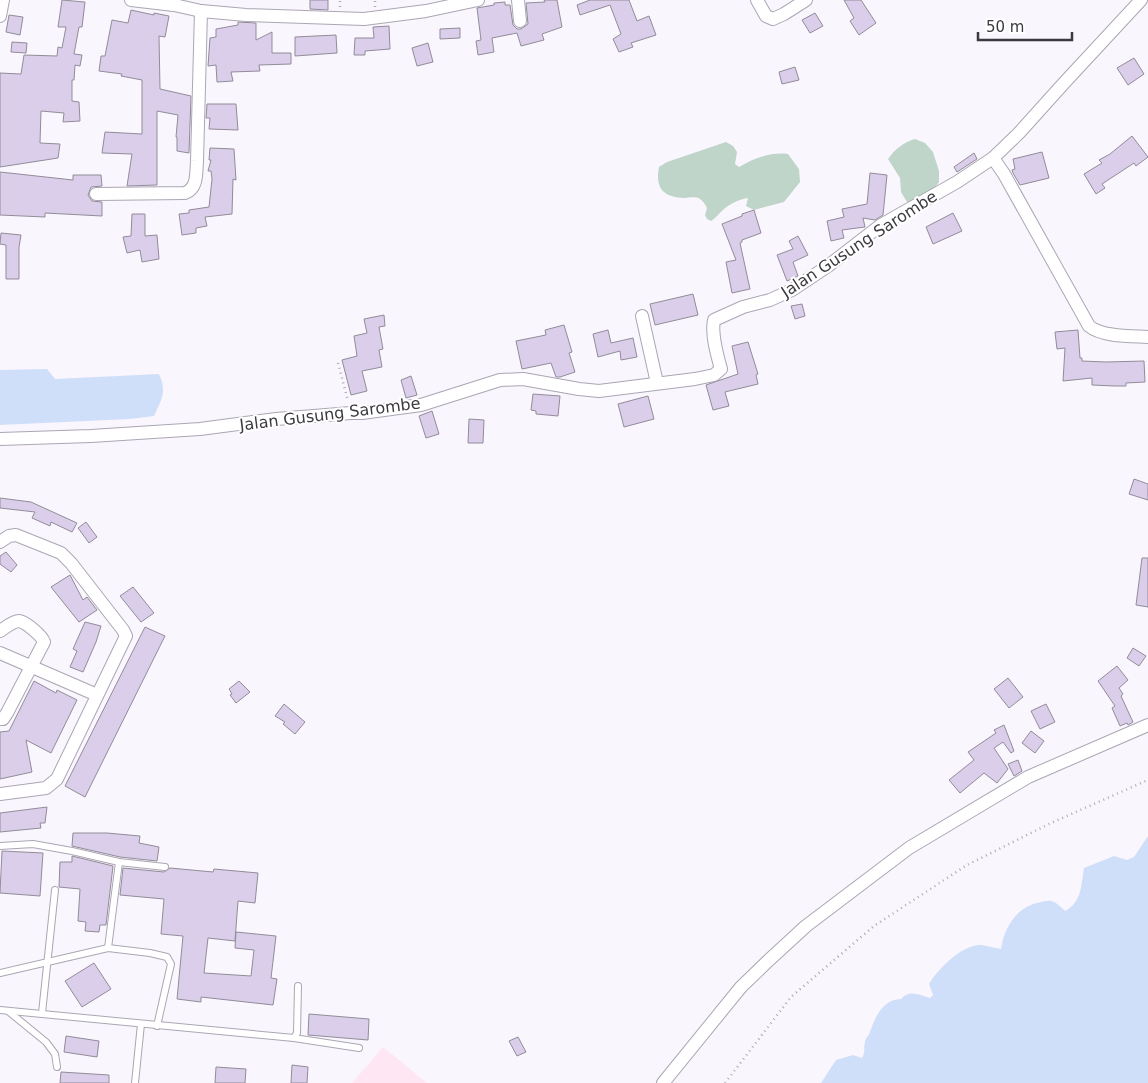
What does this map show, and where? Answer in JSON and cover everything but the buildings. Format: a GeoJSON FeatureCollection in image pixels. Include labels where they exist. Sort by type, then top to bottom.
{"type":"FeatureCollection","features":[{"type":"Feature","properties":{"kind":"street"},"geometry":{"type":"LineString","coordinates":[[0,16],[3,0]]}},
{"type":"Feature","properties":{"kind":"street"},"geometry":{"type":"LineString","coordinates":[[132,0],[174,2],[201,11],[246,15],[364,19],[426,11],[478,0]]}},
{"type":"Feature","properties":{"kind":"street"},"geometry":{"type":"LineString","coordinates":[[518,0],[520,20]]}},
{"type":"Feature","properties":{"kind":"street"},"geometry":{"type":"LineString","coordinates":[[757,0],[766,16],[773,18],[784,14],[806,0]]}},
{"type":"Feature","properties":{"kind":"street","name":"Jalan Gusung Sarombe"},"geometry":{"type":"LineString","coordinates":[[0,439],[91,436],[200,429],[351,412],[362,413],[394,407],[421,405],[500,380],[523,379],[578,389],[599,390],[695,380],[714,375],[721,369],[716,347],[714,320],[743,307],[770,300],[792,290],[828,266],[869,234],[994,158],[1141,0]]}},
{"type":"Feature","properties":{"kind":"street"},"geometry":{"type":"LineString","coordinates":[[96,194],[185,193],[192,190],[195,185],[198,161],[201,11]]}},
{"type":"Feature","properties":{"kind":"street"},"geometry":{"type":"LineString","coordinates":[[994,158],[1089,326],[1103,333],[1148,337]]}},
{"type":"Feature","properties":{"kind":"street"},"geometry":{"type":"LineString","coordinates":[[642,316],[657,383]]}},
{"type":"Feature","properties":{"kind":"street"},"geometry":{"type":"LineString","coordinates":[[0,794],[46,788],[57,779],[125,639],[123,630],[71,562],[61,553],[16,535],[4,539]]}},
{"type":"Feature","properties":{"kind":"street"},"geometry":{"type":"LineString","coordinates":[[0,631],[19,621],[41,636],[44,642],[5,717],[0,719]]}},
{"type":"Feature","properties":{"kind":"street"},"geometry":{"type":"LineString","coordinates":[[0,653],[97,695]]}},
{"type":"Feature","properties":{"kind":"street"},"geometry":{"type":"LineString","coordinates":[[663,1083],[741,988],[769,960],[806,926],[909,848],[1028,777],[1148,726]]}},
{"type":"Feature","properties":{"kind":"lane"},"geometry":{"type":"LineString","coordinates":[[0,846],[34,844],[119,862],[166,866]]}},
{"type":"Feature","properties":{"kind":"lane"},"geometry":{"type":"LineString","coordinates":[[108,948],[119,862]]}},
{"type":"Feature","properties":{"kind":"lane"},"geometry":{"type":"LineString","coordinates":[[42,1012],[55,890]]}},
{"type":"Feature","properties":{"kind":"lane"},"geometry":{"type":"LineString","coordinates":[[0,973],[108,948],[150,953],[170,959],[171,964],[157,1026]]}},
{"type":"Feature","properties":{"kind":"lane"},"geometry":{"type":"LineString","coordinates":[[294,1038],[297,1033],[298,986]]}},
{"type":"Feature","properties":{"kind":"lane"},"geometry":{"type":"LineString","coordinates":[[0,1010],[42,1012],[157,1026],[294,1038],[359,1048]]}},
{"type":"Feature","properties":{"kind":"lane"},"geometry":{"type":"LineString","coordinates":[[8,1010],[46,1042],[55,1054],[57,1068]]}},
{"type":"Feature","properties":{"kind":"lane"},"geometry":{"type":"LineString","coordinates":[[135,1083],[141,1024]]}},
{"type":"Feature","properties":{"kind":"path"},"geometry":{"type":"LineString","coordinates":[[338,363],[351,412]]}},
{"type":"Feature","properties":{"kind":"path"},"geometry":{"type":"LineString","coordinates":[[725,1083],[791,997],[874,926],[967,866],[1051,823],[1148,780]]}},
{"type":"Feature","properties":{"kind":"shaded area"},"geometry":{"type":"Polygon","coordinates":[[[383,1047],[427,1083],[352,1083],[383,1047]]]}},
{"type":"Feature","properties":{"kind":"green space"},"geometry":{"type":"Polygon","coordinates":[[[915,139],[925,143],[933,152],[939,171],[939,182],[934,189],[913,202],[907,202],[901,192],[900,178],[888,159],[900,146],[915,139]]]}},
{"type":"Feature","properties":{"kind":"green space"},"geometry":{"type":"Polygon","coordinates":[[[726,142],[733,146],[737,152],[735,164],[739,167],[762,156],[788,154],[799,169],[800,182],[784,202],[754,210],[746,206],[748,198],[729,205],[711,221],[705,215],[707,208],[700,199],[671,196],[662,190],[658,181],[659,167],[667,162],[726,142]]]}},
{"type":"Feature","properties":{"kind":"water"},"geometry":{"type":"Polygon","coordinates":[[[47,369],[55,379],[159,374],[163,391],[154,416],[130,419],[0,425],[0,370],[47,369]]]}},
{"type":"Feature","properties":{"kind":"water"},"geometry":{"type":"Polygon","coordinates":[[[1148,836],[1148,1083],[821,1083],[836,1060],[853,1055],[862,1058],[864,1044],[877,1015],[885,1005],[911,993],[930,998],[933,995],[929,984],[951,958],[967,948],[975,946],[982,945],[1001,949],[1005,934],[1012,920],[1023,909],[1030,906],[1051,901],[1065,911],[1078,898],[1084,868],[1114,856],[1127,860],[1134,857],[1148,836]]]}}]}
